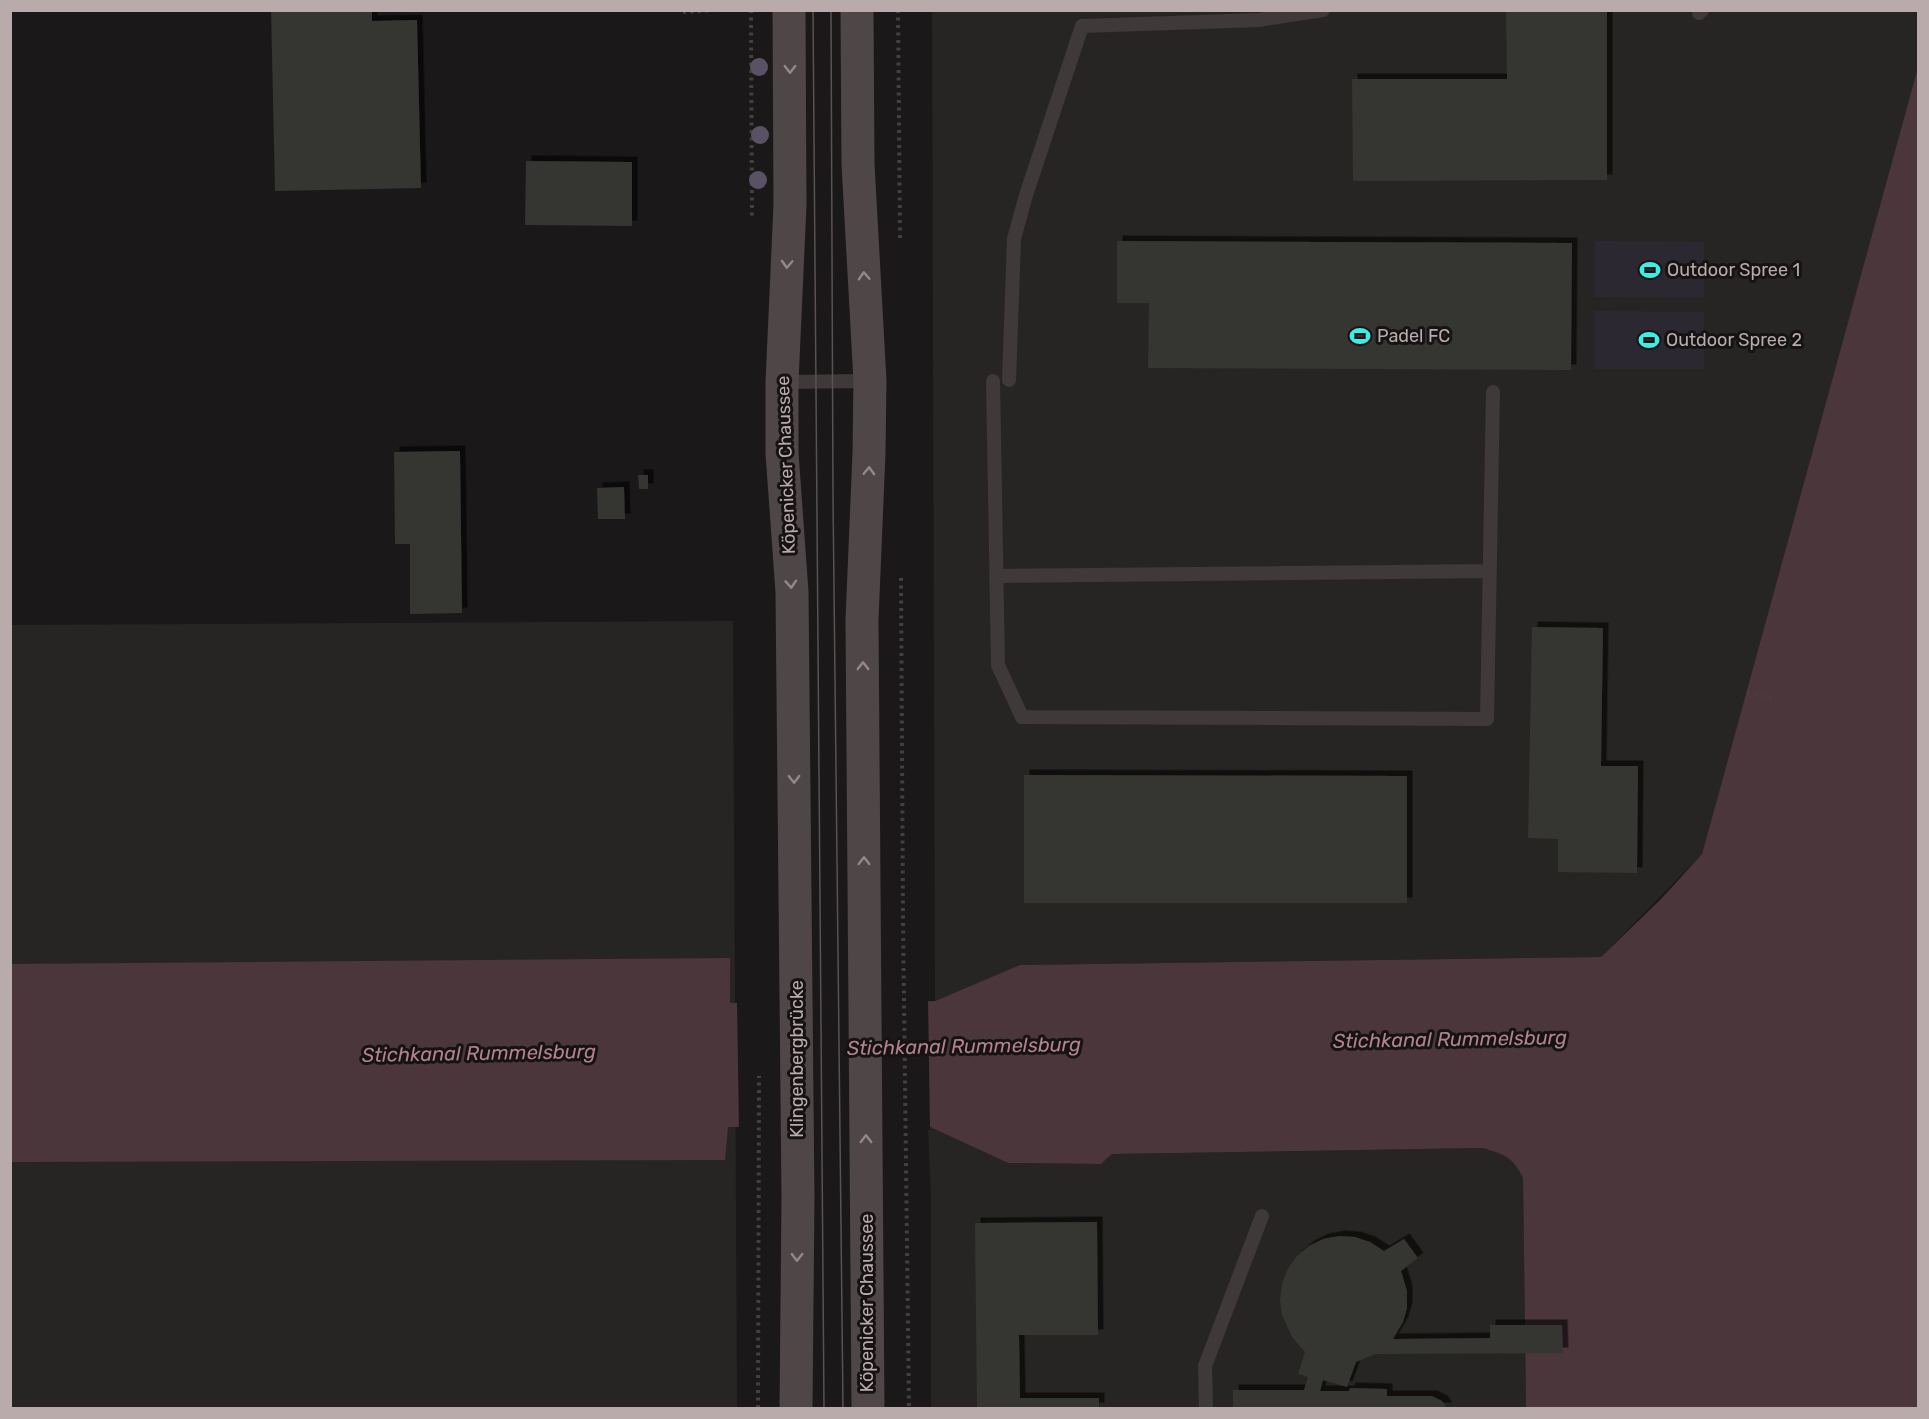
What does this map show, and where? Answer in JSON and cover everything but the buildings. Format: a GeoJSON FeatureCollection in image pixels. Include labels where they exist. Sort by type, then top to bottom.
{"type":"FeatureCollection","features":[{"type":"Feature","properties":{"kind":"main road","name":"Köpenicker Chaussee"},"geometry":{"type":"LineString","coordinates":[[789,10],[790,205],[782,382],[782,453],[792,592],[796,921]]}},
{"type":"Feature","properties":{"kind":"main road"},"geometry":{"type":"LineString","coordinates":[[858,10],[858,164],[870,381]]}},
{"type":"Feature","properties":{"kind":"main road","name":"Köpenicker Chaussee"},"geometry":{"type":"LineString","coordinates":[[868,1408],[862,620],[870,381]]}},
{"type":"Feature","properties":{"kind":"main road","name":"Klingenbergbrücke"},"geometry":{"type":"LineString","coordinates":[[796,921],[798,1198],[796,1408]]}},
{"type":"Feature","properties":{"kind":"lane"},"geometry":{"type":"LineString","coordinates":[[1009,381],[1014,239],[1026,195],[1082,26],[1259,20],[1323,10]]}},
{"type":"Feature","properties":{"kind":"lane"},"geometry":{"type":"LineString","coordinates":[[782,382],[870,381]]}},
{"type":"Feature","properties":{"kind":"lane"},"geometry":{"type":"LineString","coordinates":[[993,381],[998,665],[1022,717],[1487,719],[1493,392]]}},
{"type":"Feature","properties":{"kind":"lane"},"geometry":{"type":"LineString","coordinates":[[996,576],[1490,570]]}},
{"type":"Feature","properties":{"kind":"lane"},"geometry":{"type":"LineString","coordinates":[[1206,1408],[1205,1366],[1262,1216]]}},
{"type":"Feature","properties":{"kind":"path"},"geometry":{"type":"LineString","coordinates":[[683,12],[718,10]]}},
{"type":"Feature","properties":{"kind":"path"},"geometry":{"type":"LineString","coordinates":[[1747,692],[1773,699]]}},
{"type":"Feature","properties":{"kind":"path"},"geometry":{"type":"LineString","coordinates":[[903,918],[909,1408]]}},
{"type":"Feature","properties":{"kind":"path"},"geometry":{"type":"LineString","coordinates":[[758,1198],[758,1408]]}},
{"type":"Feature","properties":{"kind":"shaded area"},"geometry":{"type":"Polygon","coordinates":[[[932,11],[1918,11],[1918,67],[1702,854],[1601,957],[1020,965],[935,1001],[932,11]]]}},
{"type":"Feature","properties":{"kind":"shaded area","name":"Outdoor Spree 1"},"geometry":{"type":"Polygon","coordinates":[[[1595,241],[1704,242],[1704,298],[1595,297],[1595,241]]]}},
{"type":"Feature","properties":{"kind":"shaded area","name":"Outdoor Spree 2"},"geometry":{"type":"Polygon","coordinates":[[[1594,311],[1704,312],[1704,369],[1595,369],[1594,311]]]}},
{"type":"Feature","properties":{"kind":"shaded area"},"geometry":{"type":"Polygon","coordinates":[[[733,621],[737,1408],[11,1408],[10,625],[733,621]]]}},
{"type":"Feature","properties":{"kind":"shaded area"},"geometry":{"type":"Polygon","coordinates":[[[928,1126],[1008,1163],[1101,1164],[1112,1154],[1482,1148],[1500,1153],[1516,1163],[1523,1178],[1526,1408],[931,1408],[931,1197],[928,1126]]]}},
{"type":"Feature","properties":{"kind":"water","name":"Stichkanal Rummelsburg"},"geometry":{"type":"Polygon","coordinates":[[[1918,67],[1918,1408],[1526,1408],[1523,1178],[1507,1157],[1482,1148],[1112,1154],[1101,1164],[1008,1163],[928,1126],[728,1127],[725,1160],[11,1162],[10,964],[730,958],[730,1003],[935,1001],[1020,965],[1601,957],[1662,898],[1702,854],[1918,67]]]}},
{"type":"Feature","properties":{"kind":"pier"},"geometry":{"type":"Polygon","coordinates":[[[928,998],[930,1130],[739,1130],[737,1000],[928,998]]]}},
{"type":"Feature","properties":{"kind":"tram line"},"geometry":{"type":"LineString","coordinates":[[813,10],[824,1408]]}},
{"type":"Feature","properties":{"kind":"tram line"},"geometry":{"type":"LineString","coordinates":[[831,10],[833,497],[843,1408]]}},
{"type":"Feature","properties":{"kind":"place","name":"Outdoor Spree 1"},"geometry":{"type":"Point","coordinates":[1650,270]}},
{"type":"Feature","properties":{"kind":"place","name":"Padel FC"},"geometry":{"type":"Point","coordinates":[1360,336]}},
{"type":"Feature","properties":{"kind":"place","name":"Outdoor Spree 2"},"geometry":{"type":"Point","coordinates":[1649,340]}}]}
